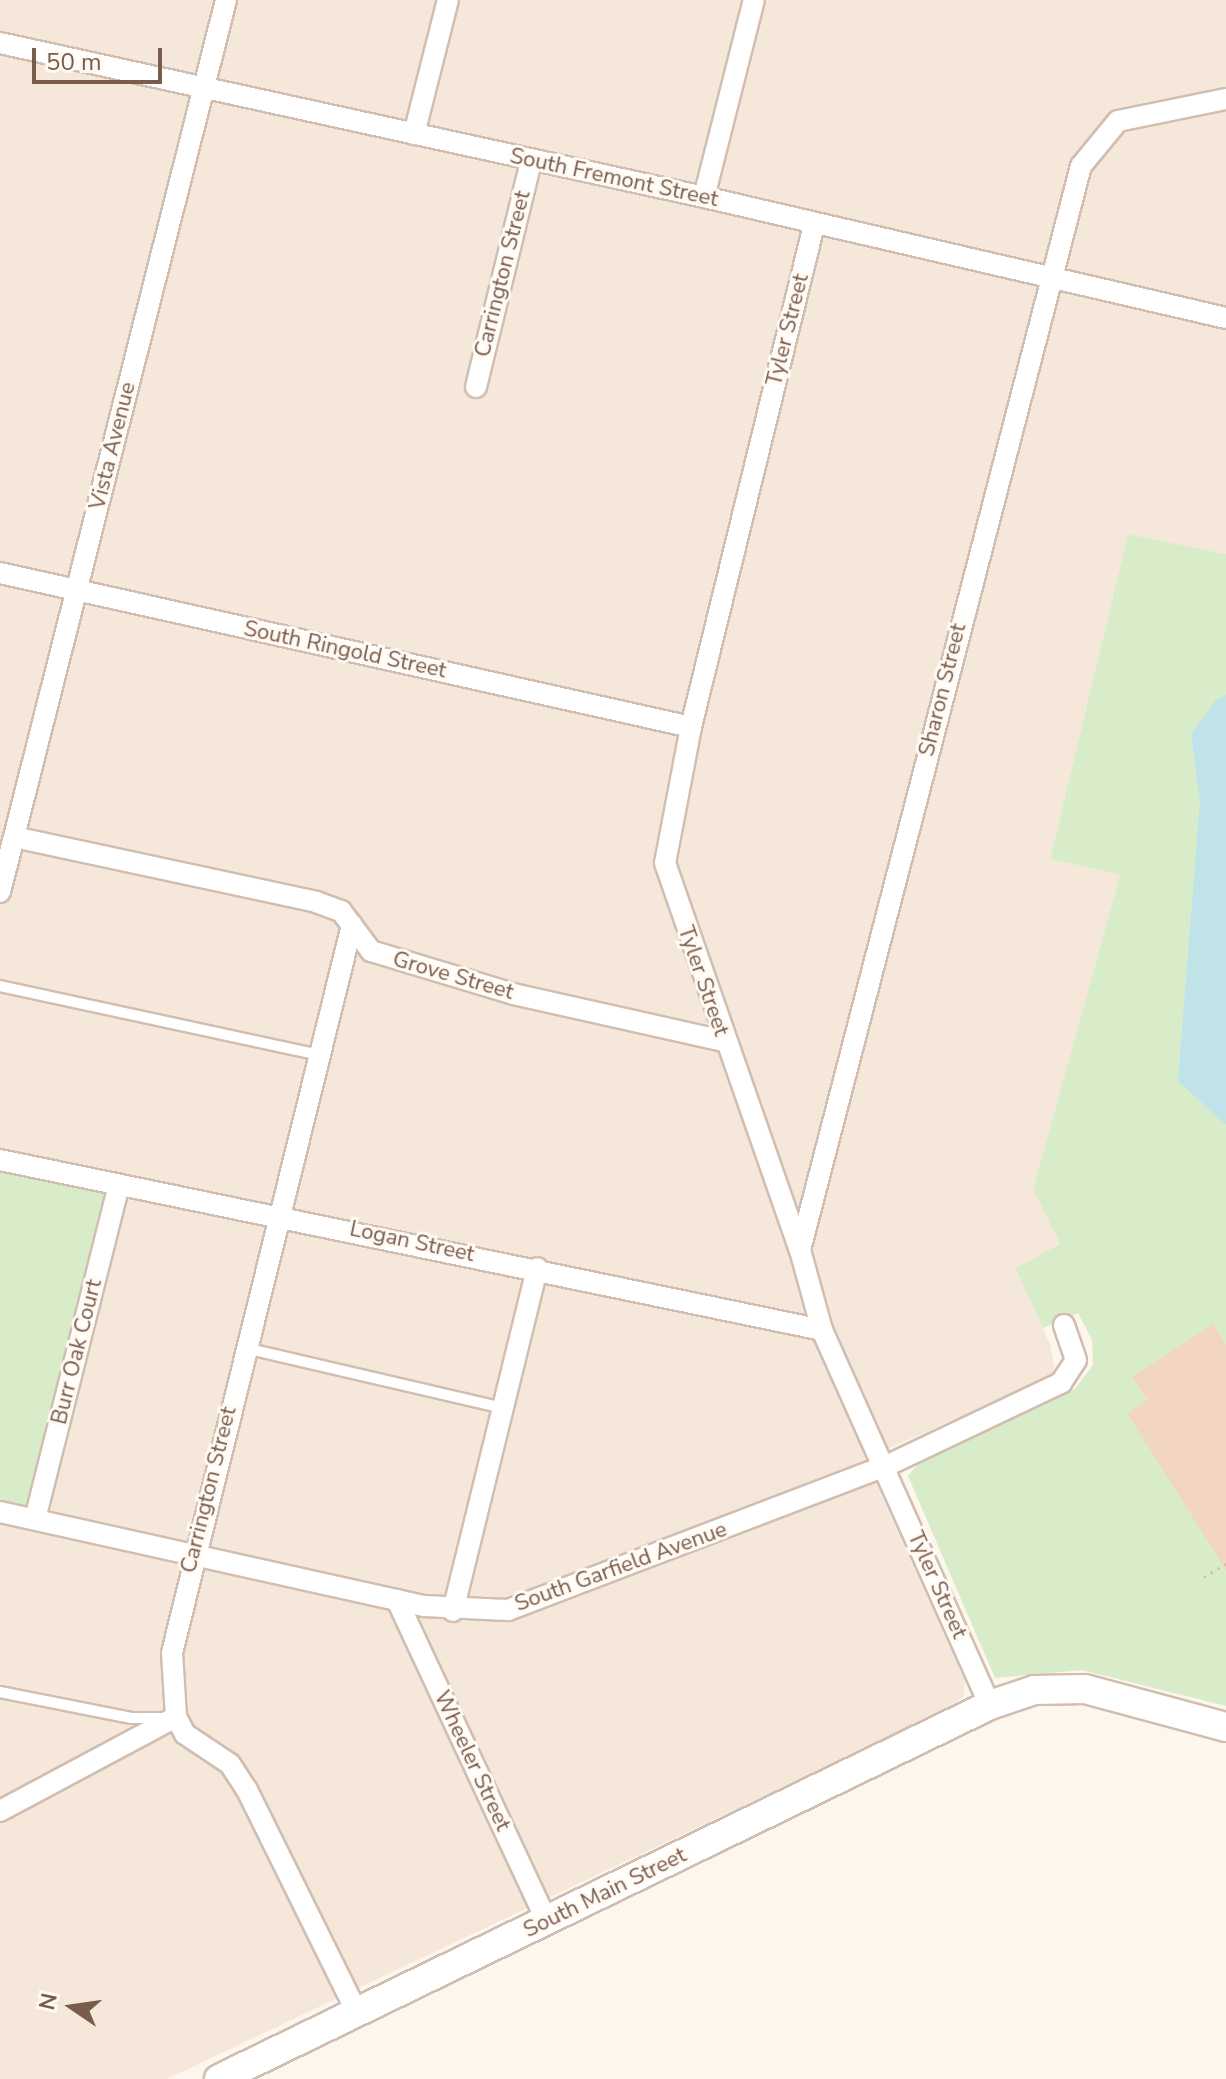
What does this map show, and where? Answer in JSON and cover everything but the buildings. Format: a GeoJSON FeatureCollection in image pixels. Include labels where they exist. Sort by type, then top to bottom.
{"type":"FeatureCollection","features":[{"type":"Feature","properties":{"kind":"main road","name":"South Main Street"},"geometry":{"type":"LineString","coordinates":[[219,2079],[990,1705],[1061,1686],[1226,1727]]}},
{"type":"Feature","properties":{"kind":"street","name":"Vista Avenue"},"geometry":{"type":"LineString","coordinates":[[0,892],[226,0]]}},
{"type":"Feature","properties":{"kind":"street"},"geometry":{"type":"LineString","coordinates":[[414,134],[448,0]]}},
{"type":"Feature","properties":{"kind":"street"},"geometry":{"type":"LineString","coordinates":[[704,197],[754,0]]}},
{"type":"Feature","properties":{"kind":"street","name":"South Fremont Street"},"geometry":{"type":"LineString","coordinates":[[0,43],[203,91],[704,197],[1048,280],[1226,318]]}},
{"type":"Feature","properties":{"kind":"street","name":"Sharon Street"},"geometry":{"type":"LineString","coordinates":[[800,1250],[1048,280],[1081,166],[1102,136],[1118,121],[1226,99]]}},
{"type":"Feature","properties":{"kind":"street","name":"Carrington Street"},"geometry":{"type":"LineString","coordinates":[[476,387],[531,161]]}},
{"type":"Feature","properties":{"kind":"street","name":"Tyler Street"},"geometry":{"type":"LineString","coordinates":[[814,225],[691,727],[665,863],[724,1041],[800,1250],[822,1330],[886,1466],[990,1705]]}},
{"type":"Feature","properties":{"kind":"street","name":"South Ringold Street"},"geometry":{"type":"LineString","coordinates":[[0,573],[691,727]]}},
{"type":"Feature","properties":{"kind":"street","name":"Grove Street"},"geometry":{"type":"LineString","coordinates":[[14,837],[316,902],[341,911],[371,951],[513,994],[724,1041]]}},
{"type":"Feature","properties":{"kind":"street","name":"Carrington Street"},"geometry":{"type":"LineString","coordinates":[[176,1717],[172,1653],[193,1554],[352,925]]}},
{"type":"Feature","properties":{"kind":"street","name":"Logan Street"},"geometry":{"type":"LineString","coordinates":[[0,1160],[537,1268],[822,1330]]}},
{"type":"Feature","properties":{"kind":"street","name":"Burr Oak Court"},"geometry":{"type":"LineString","coordinates":[[35,1519],[119,1185]]}},
{"type":"Feature","properties":{"kind":"street"},"geometry":{"type":"LineString","coordinates":[[453,1611],[537,1268]]}},
{"type":"Feature","properties":{"kind":"street","name":"South Garfield Avenue"},"geometry":{"type":"LineString","coordinates":[[0,1512],[453,1611],[508,1610],[886,1466],[1061,1383],[1076,1360],[1064,1325]]}},
{"type":"Feature","properties":{"kind":"street","name":"Wheeler Street"},"geometry":{"type":"LineString","coordinates":[[397,1600],[547,1922]]}},
{"type":"Feature","properties":{"kind":"street"},"geometry":{"type":"LineString","coordinates":[[0,1811],[176,1717],[185,1734],[230,1764],[247,1790],[356,2011]]}},
{"type":"Feature","properties":{"kind":"lane"},"geometry":{"type":"LineString","coordinates":[[0,986],[319,1055]]}},
{"type":"Feature","properties":{"kind":"lane"},"geometry":{"type":"LineString","coordinates":[[245,1348],[503,1408]]}},
{"type":"Feature","properties":{"kind":"lane"},"geometry":{"type":"LineString","coordinates":[[0,1692],[131,1718],[176,1717]]}},
{"type":"Feature","properties":{"kind":"path"},"geometry":{"type":"LineString","coordinates":[[1204,1577],[1226,1564]]}},
{"type":"Feature","properties":{"kind":"shaded area"},"geometry":{"type":"Polygon","coordinates":[[[0,0],[1226,0],[1226,554],[1128,534],[1050,859],[1120,875],[1033,1189],[1060,1244],[1015,1268],[1050,1344],[1055,1370],[1048,1378],[865,1459],[965,1681],[964,1696],[951,1707],[167,2079],[0,2079],[0,0]]]}},
{"type":"Feature","properties":{"kind":"green space"},"geometry":{"type":"Polygon","coordinates":[[[1128,534],[1226,554],[1226,1706],[1082,1670],[995,1678],[908,1476],[917,1465],[1075,1389],[1093,1365],[1092,1340],[1078,1313],[1043,1328],[1015,1268],[1060,1244],[1033,1189],[1120,875],[1050,859],[1128,534]]]}},
{"type":"Feature","properties":{"kind":"green space"},"geometry":{"type":"Polygon","coordinates":[[[0,1160],[119,1185],[35,1519],[0,1512],[0,1160]]]}},
{"type":"Feature","properties":{"kind":"water"},"geometry":{"type":"Polygon","coordinates":[[[1226,695],[1226,1125],[1178,1081],[1200,802],[1191,734],[1215,701],[1226,695]]]}}]}
